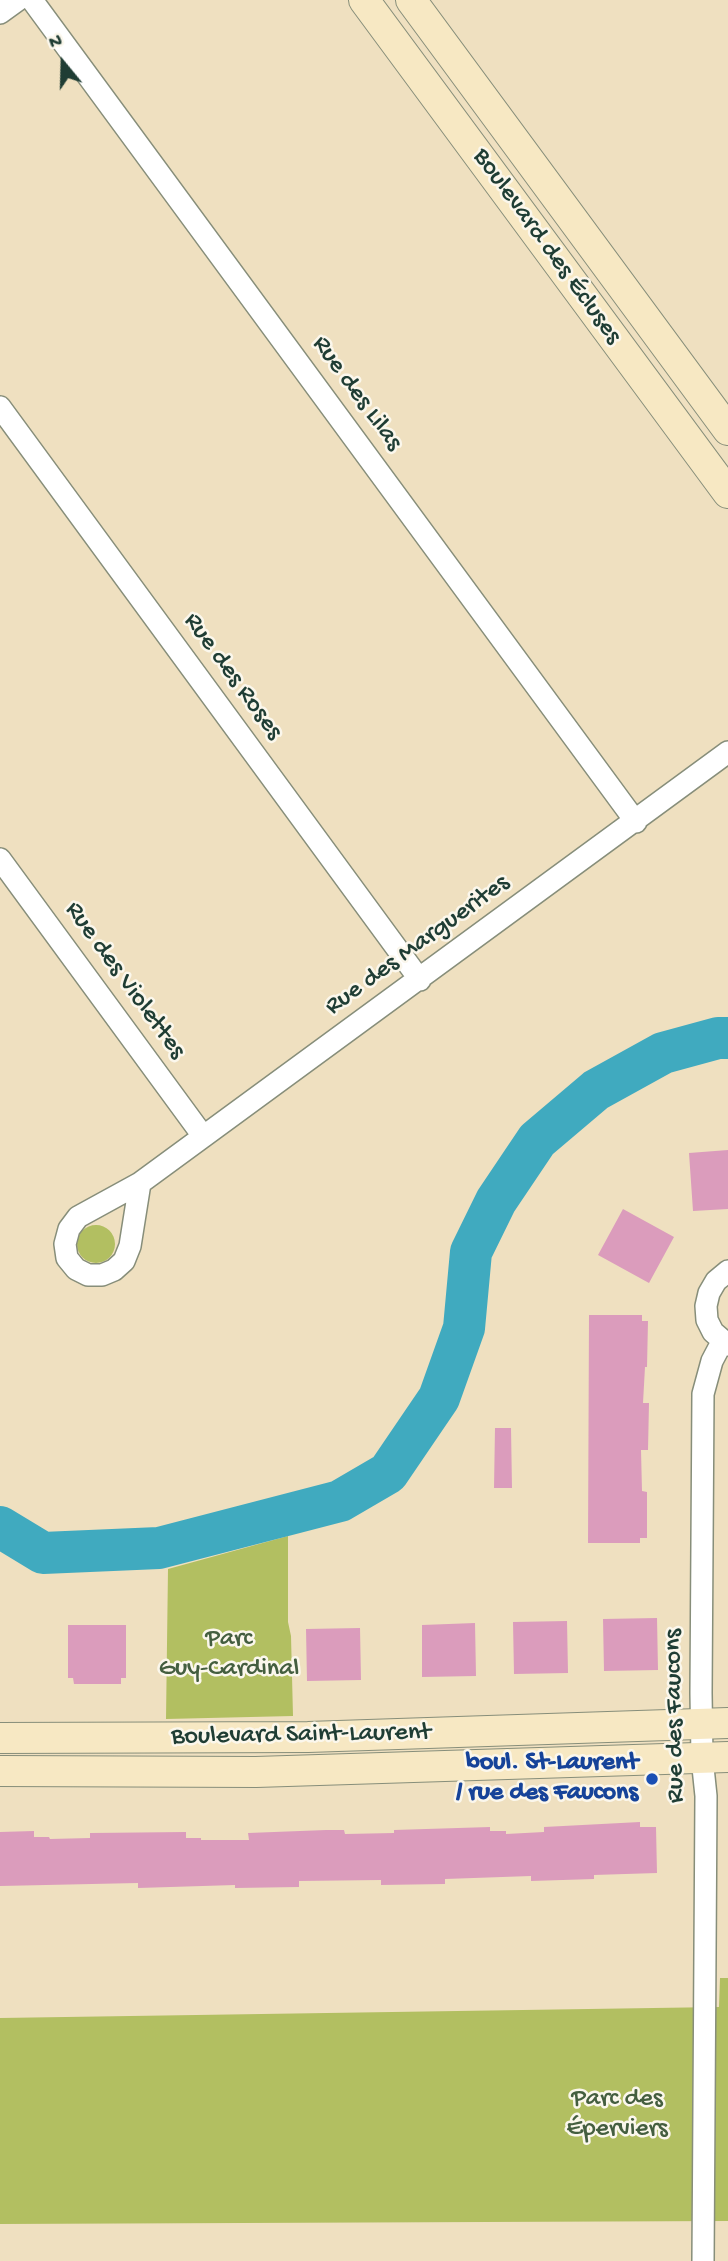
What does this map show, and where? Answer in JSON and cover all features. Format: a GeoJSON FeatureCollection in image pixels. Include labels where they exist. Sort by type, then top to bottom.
{"type":"FeatureCollection","features":[{"type":"Feature","properties":{"kind":"street"},"geometry":{"type":"LineString","coordinates":[[0,13],[18,0]]}},
{"type":"Feature","properties":{"kind":"street","name":"Rue des Lilas"},"geometry":{"type":"LineString","coordinates":[[32,0],[636,822]]}},
{"type":"Feature","properties":{"kind":"street","name":"Boulevard des Écluses"},"geometry":{"type":"LineString","coordinates":[[364,0],[728,493]]}},
{"type":"Feature","properties":{"kind":"street","name":"Boulevard des Écluses"},"geometry":{"type":"LineString","coordinates":[[411,0],[728,430]]}},
{"type":"Feature","properties":{"kind":"street"},"geometry":{"type":"LineString","coordinates":[[571,279],[600,258]]}},
{"type":"Feature","properties":{"kind":"street","name":"Rue des Roses"},"geometry":{"type":"LineString","coordinates":[[0,407],[7,431],[420,980]]}},
{"type":"Feature","properties":{"kind":"street","name":"Rue des Marguerites"},"geometry":{"type":"LineString","coordinates":[[140,1183],[130,1247],[124,1261],[114,1270],[102,1275],[88,1275],[76,1269],[67,1258],[65,1244],[69,1229],[84,1213],[140,1183],[728,752]]}},
{"type":"Feature","properties":{"kind":"street","name":"Rue des Violettes"},"geometry":{"type":"LineString","coordinates":[[0,859],[203,1136]]}},
{"type":"Feature","properties":{"kind":"street","name":"Rue des Faucons"},"geometry":{"type":"LineString","coordinates":[[703,2261],[706,1796],[715,1757],[715,1723],[703,1394],[712,1361],[725,1344],[713,1332],[707,1320],[706,1306],[716,1281],[728,1271]]}},
{"type":"Feature","properties":{"kind":"street","name":"Boulevard Saint-Laurent"},"geometry":{"type":"LineString","coordinates":[[0,1738],[308,1737],[715,1723]]}},
{"type":"Feature","properties":{"kind":"street","name":"Boulevard Saint-Laurent"},"geometry":{"type":"LineString","coordinates":[[0,1770],[256,1772],[715,1757]]}},
{"type":"Feature","properties":{"kind":"green space"},"geometry":{"type":"Polygon","coordinates":[[[96,1225],[109,1231],[115,1244],[109,1257],[96,1263],[83,1257],[77,1244],[83,1231],[96,1225]]]}},
{"type":"Feature","properties":{"kind":"green space","name":"Parc Guy-Cardinal"},"geometry":{"type":"Polygon","coordinates":[[[288,1536],[288,1622],[291,1636],[293,1716],[166,1719],[168,1569],[288,1536]]]}},
{"type":"Feature","properties":{"kind":"green space","name":"Parc des Éperviers"},"geometry":{"type":"Polygon","coordinates":[[[720,1978],[728,1978],[728,2221],[0,2224],[0,2018],[719,2007],[720,1978]]]}},
{"type":"Feature","properties":{"kind":"building"},"geometry":{"type":"Polygon","coordinates":[[[728,1150],[728,1209],[693,1211],[689,1153],[728,1150]]]}},
{"type":"Feature","properties":{"kind":"building"},"geometry":{"type":"Polygon","coordinates":[[[623,1209],[674,1237],[649,1283],[598,1255],[623,1209]]]}},
{"type":"Feature","properties":{"kind":"building"},"geometry":{"type":"Polygon","coordinates":[[[589,1315],[642,1315],[642,1321],[648,1321],[643,1403],[649,1403],[648,1450],[641,1450],[642,1491],[647,1492],[647,1538],[640,1538],[640,1543],[588,1543],[589,1315]]]}},
{"type":"Feature","properties":{"kind":"building"},"geometry":{"type":"Polygon","coordinates":[[[495,1428],[511,1428],[512,1488],[494,1488],[495,1428]]]}},
{"type":"Feature","properties":{"kind":"building"},"geometry":{"type":"Polygon","coordinates":[[[657,1618],[658,1670],[604,1671],[603,1619],[657,1618]]]}},
{"type":"Feature","properties":{"kind":"building"},"geometry":{"type":"Polygon","coordinates":[[[567,1621],[568,1673],[514,1674],[513,1622],[567,1621]]]}},
{"type":"Feature","properties":{"kind":"building"},"geometry":{"type":"Polygon","coordinates":[[[475,1623],[476,1676],[422,1677],[422,1625],[475,1623]]]}},
{"type":"Feature","properties":{"kind":"building"},"geometry":{"type":"Polygon","coordinates":[[[68,1625],[126,1625],[126,1678],[121,1678],[121,1684],[74,1684],[73,1678],[68,1678],[68,1625]]]}},
{"type":"Feature","properties":{"kind":"building"},"geometry":{"type":"Polygon","coordinates":[[[360,1628],[361,1680],[307,1681],[306,1629],[360,1628]]]}},
{"type":"Feature","properties":{"kind":"building"},"geometry":{"type":"Polygon","coordinates":[[[640,1822],[640,1827],[656,1827],[657,1873],[531,1881],[531,1876],[445,1879],[445,1884],[381,1885],[381,1880],[299,1881],[299,1887],[235,1888],[235,1885],[138,1888],[138,1883],[0,1886],[0,1832],[34,1831],[34,1837],[50,1839],[90,1838],[90,1833],[186,1832],[186,1838],[201,1840],[249,1840],[248,1833],[344,1830],[345,1834],[394,1833],[394,1830],[490,1827],[490,1831],[506,1831],[506,1834],[544,1832],[544,1827],[640,1822]]]}},
{"type":"Feature","properties":{"kind":"waterway"},"geometry":{"type":"LineString","coordinates":[[0,1527],[43,1553],[159,1548],[340,1501],[388,1473],[439,1398],[464,1328],[471,1252],[496,1201],[537,1140],[596,1090],[663,1053],[718,1038],[728,1038]]}},
{"type":"Feature","properties":{"kind":"place","name":"boul. St-Laurent / rue des Faucons"},"geometry":{"type":"Point","coordinates":[652,1779]}}]}
